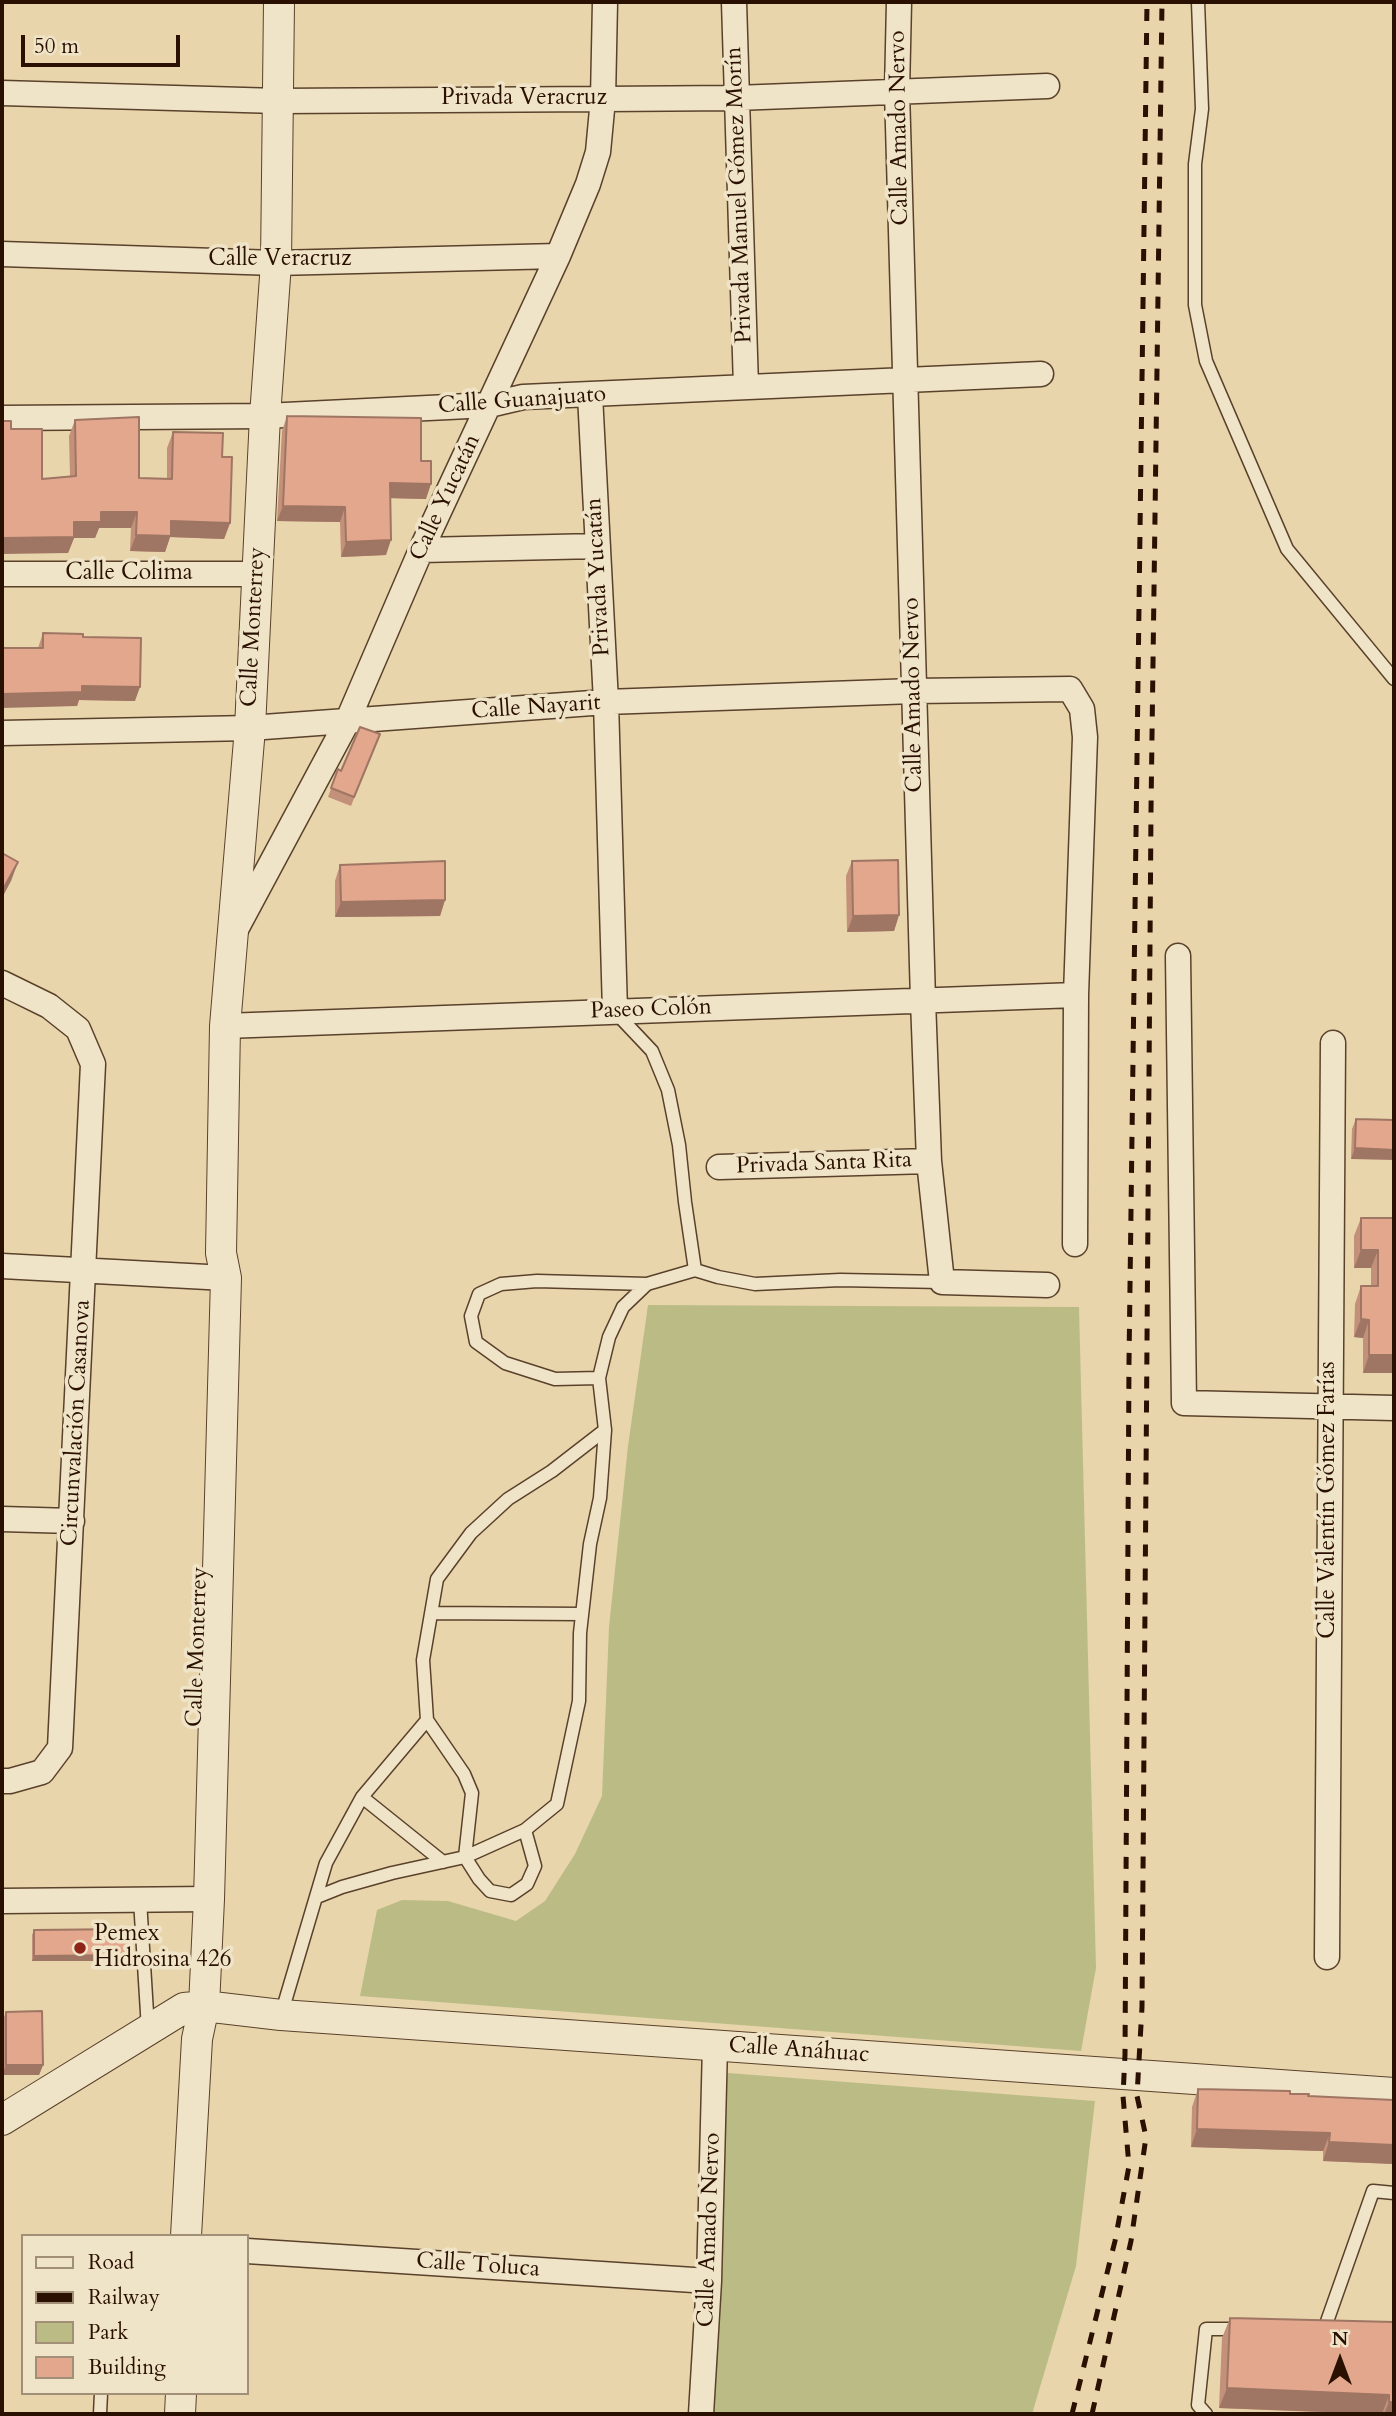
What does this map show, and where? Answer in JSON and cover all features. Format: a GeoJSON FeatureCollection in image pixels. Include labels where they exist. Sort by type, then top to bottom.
{"type":"FeatureCollection","features":[{"type":"Feature","properties":{"kind":"street","name":"Calle Monterrey"},"geometry":{"type":"LineString","coordinates":[[186,2234],[197,2039],[194,2007],[220,1269],[225,1026],[250,727],[256,574],[276,263],[278,2]]}},
{"type":"Feature","properties":{"kind":"street","name":"Calle Yucatán"},"geometry":{"type":"LineString","coordinates":[[233,935],[347,722],[421,550],[558,256],[588,184],[598,152],[603,99],[605,2]]}},
{"type":"Feature","properties":{"kind":"street","name":"Privada Manuel Gómez Morín"},"geometry":{"type":"LineString","coordinates":[[734,2],[747,387]]}},
{"type":"Feature","properties":{"kind":"street","name":"Calle Amado Nervo"},"geometry":{"type":"LineString","coordinates":[[899,2],[897,91],[923,1000],[929,1161],[942,1282]]}},
{"type":"Feature","properties":{"kind":"street","name":"Privada Veracruz"},"geometry":{"type":"LineString","coordinates":[[2,93],[278,101],[603,99],[1047,86]]}},
{"type":"Feature","properties":{"kind":"street","name":"Calle Veracruz"},"geometry":{"type":"LineString","coordinates":[[2,254],[276,263],[558,256]]}},
{"type":"Feature","properties":{"kind":"street","name":"Calle Guanajuato"},"geometry":{"type":"LineString","coordinates":[[2,418],[265,416],[489,405],[523,397],[1041,374]]}},
{"type":"Feature","properties":{"kind":"street","name":"Privada Yucatán"},"geometry":{"type":"LineString","coordinates":[[590,395],[606,702],[615,1011]]}},
{"type":"Feature","properties":{"kind":"street"},"geometry":{"type":"LineString","coordinates":[[421,550],[598,546]]}},
{"type":"Feature","properties":{"kind":"street","name":"Calle Colima"},"geometry":{"type":"LineString","coordinates":[[2,574],[256,574]]}},
{"type":"Feature","properties":{"kind":"street","name":"Calle Nayarit"},"geometry":{"type":"LineString","coordinates":[[2,733],[250,727],[606,702],[914,691],[1070,689],[1082,709],[1085,737],[1076,995]]}},
{"type":"Feature","properties":{"kind":"street"},"geometry":{"type":"LineString","coordinates":[[1178,956],[1184,1403],[1394,1408]]}},
{"type":"Feature","properties":{"kind":"street","name":"Circunvalación Casanova"},"geometry":{"type":"LineString","coordinates":[[2,983],[49,1006],[78,1029],[93,1064],[60,1748],[42,1772],[2,1781]]}},
{"type":"Feature","properties":{"kind":"street"},"geometry":{"type":"LineString","coordinates":[[1076,995],[1076,1244]]}},
{"type":"Feature","properties":{"kind":"street","name":"Paseo Colón"},"geometry":{"type":"LineString","coordinates":[[225,1026],[1076,995]]}},
{"type":"Feature","properties":{"kind":"street","name":"Calle Valentín Gómez Farías"},"geometry":{"type":"LineString","coordinates":[[1327,1957],[1333,1043]]}},
{"type":"Feature","properties":{"kind":"street","name":"Privada Santa Rita"},"geometry":{"type":"LineString","coordinates":[[719,1167],[929,1161]]}},
{"type":"Feature","properties":{"kind":"street"},"geometry":{"type":"LineString","coordinates":[[2,1266],[84,1270],[220,1269]]}},
{"type":"Feature","properties":{"kind":"street"},"geometry":{"type":"LineString","coordinates":[[942,1282],[1047,1285]]}},
{"type":"Feature","properties":{"kind":"street"},"geometry":{"type":"LineString","coordinates":[[2,1519],[72,1521]]}},
{"type":"Feature","properties":{"kind":"street"},"geometry":{"type":"LineString","coordinates":[[2,1901],[199,1900]]}},
{"type":"Feature","properties":{"kind":"street"},"geometry":{"type":"LineString","coordinates":[[2,2120],[148,2030],[194,2007]]}},
{"type":"Feature","properties":{"kind":"street","name":"Calle Anáhuac"},"geometry":{"type":"LineString","coordinates":[[194,2007],[1394,2093]]}},
{"type":"Feature","properties":{"kind":"street","name":"Calle Amado Nervo"},"geometry":{"type":"LineString","coordinates":[[701,2414],[709,2281],[716,2045]]}},
{"type":"Feature","properties":{"kind":"street","name":"Calle Toluca"},"geometry":{"type":"LineString","coordinates":[[248,2251],[709,2281]]}},
{"type":"Feature","properties":{"kind":"street"},"geometry":{"type":"LineString","coordinates":[[180,2414],[181,2395]]}},
{"type":"Feature","properties":{"kind":"lane"},"geometry":{"type":"LineString","coordinates":[[1198,2],[1202,108],[1195,164],[1195,305],[1206,361],[1287,549],[1394,679]]}},
{"type":"Feature","properties":{"kind":"lane"},"geometry":{"type":"LineString","coordinates":[[615,1011],[652,1051],[668,1090],[680,1145],[695,1270]]}},
{"type":"Feature","properties":{"kind":"lane"},"geometry":{"type":"LineString","coordinates":[[599,1378],[555,1379],[505,1363],[476,1342],[471,1316],[479,1294],[500,1284],[537,1281],[647,1284],[695,1270],[718,1278],[755,1284],[840,1280],[942,1282]]}},
{"type":"Feature","properties":{"kind":"lane"},"geometry":{"type":"LineString","coordinates":[[317,1897],[342,1887],[464,1857],[525,1830],[557,1804],[579,1701],[582,1614],[590,1544],[600,1497],[605,1430],[599,1378],[609,1337],[623,1307],[647,1284]]}},
{"type":"Feature","properties":{"kind":"lane"},"geometry":{"type":"LineString","coordinates":[[525,1830],[535,1866],[527,1884],[511,1895],[490,1891],[464,1857],[472,1793],[464,1774],[427,1720],[423,1660],[437,1579],[471,1533],[508,1499],[552,1471],[605,1430]]}},
{"type":"Feature","properties":{"kind":"lane"},"geometry":{"type":"LineString","coordinates":[[431,1614],[582,1614]]}},
{"type":"Feature","properties":{"kind":"lane"},"geometry":{"type":"LineString","coordinates":[[281,2015],[326,1863],[362,1797],[427,1720]]}},
{"type":"Feature","properties":{"kind":"lane"},"geometry":{"type":"LineString","coordinates":[[362,1797],[443,1862]]}},
{"type":"Feature","properties":{"kind":"lane"},"geometry":{"type":"LineString","coordinates":[[140,1900],[148,2030]]}},
{"type":"Feature","properties":{"kind":"lane"},"geometry":{"type":"LineString","coordinates":[[1311,2330],[1324,2330],[1373,2191],[1394,2193]]}},
{"type":"Feature","properties":{"kind":"lane"},"geometry":{"type":"LineString","coordinates":[[1206,2414],[1198,2405],[1206,2329],[1259,2329]]}},
{"type":"Feature","properties":{"kind":"lane"},"geometry":{"type":"LineString","coordinates":[[100,2414],[101,2395]]}},
{"type":"Feature","properties":{"kind":"green space"},"geometry":{"type":"Polygon","coordinates":[[[648,1305],[1079,1307],[1096,1968],[1081,2051],[360,1996],[377,1910],[402,1900],[448,1901],[516,1921],[545,1901],[575,1854],[602,1796],[609,1627],[628,1446],[648,1305]]]}},
{"type":"Feature","properties":{"kind":"green space"},"geometry":{"type":"Polygon","coordinates":[[[715,2072],[1095,2101],[1076,2266],[1032,2414],[709,2414],[715,2072]]]}},
{"type":"Feature","properties":{"kind":"building"},"geometry":{"type":"Polygon","coordinates":[[[287,416],[421,418],[421,461],[431,461],[431,484],[390,483],[391,540],[346,542],[345,507],[283,506],[287,416]]]}},
{"type":"Feature","properties":{"kind":"building"},"geometry":{"type":"Polygon","coordinates":[[[139,417],[139,478],[172,479],[173,432],[223,433],[222,457],[232,457],[230,523],[171,521],[171,536],[136,535],[137,512],[101,512],[101,522],[74,522],[74,537],[2,538],[2,421],[11,421],[11,429],[42,429],[42,479],[76,476],[75,420],[139,417]]]}},
{"type":"Feature","properties":{"kind":"building"},"geometry":{"type":"Polygon","coordinates":[[[43,633],[141,638],[140,687],[82,686],[82,692],[2,694],[2,648],[43,648],[43,633]]]}},
{"type":"Feature","properties":{"kind":"building"},"geometry":{"type":"Polygon","coordinates":[[[360,727],[380,734],[354,797],[331,788],[360,727]]]}},
{"type":"Feature","properties":{"kind":"building"},"geometry":{"type":"Polygon","coordinates":[[[2,853],[18,862],[2,891],[2,853]]]}},
{"type":"Feature","properties":{"kind":"building"},"geometry":{"type":"Polygon","coordinates":[[[898,860],[899,915],[853,916],[852,861],[898,860]]]}},
{"type":"Feature","properties":{"kind":"building"},"geometry":{"type":"Polygon","coordinates":[[[445,861],[445,900],[341,902],[340,865],[445,861]]]}},
{"type":"Feature","properties":{"kind":"building"},"geometry":{"type":"Polygon","coordinates":[[[1356,1119],[1394,1120],[1394,1150],[1355,1148],[1356,1119]]]}},
{"type":"Feature","properties":{"kind":"building"},"geometry":{"type":"Polygon","coordinates":[[[1361,1218],[1394,1218],[1394,1355],[1369,1355],[1369,1320],[1361,1319],[1361,1286],[1378,1286],[1378,1250],[1361,1250],[1361,1218]]]}},
{"type":"Feature","properties":{"kind":"building","name":"Pemex Hidrosina 426"},"geometry":{"type":"Polygon","coordinates":[[[130,1929],[130,1955],[34,1956],[34,1930],[130,1929]]]}},
{"type":"Feature","properties":{"kind":"building"},"geometry":{"type":"Polygon","coordinates":[[[42,2011],[43,2065],[6,2065],[6,2012],[42,2011]]]}},
{"type":"Feature","properties":{"kind":"building"},"geometry":{"type":"Polygon","coordinates":[[[1198,2089],[1290,2091],[1290,2094],[1309,2094],[1308,2096],[1394,2100],[1394,2145],[1329,2142],[1330,2133],[1197,2129],[1198,2089]]]}},
{"type":"Feature","properties":{"kind":"building"},"geometry":{"type":"Polygon","coordinates":[[[1230,2318],[1394,2322],[1394,2402],[1389,2402],[1389,2395],[1227,2388],[1230,2318]]]}},
{"type":"Feature","properties":{"kind":"railway"},"geometry":{"type":"LineString","coordinates":[[1072,2414],[1115,2241],[1129,2166],[1123,2096],[1129,1362],[1147,2]]}},
{"type":"Feature","properties":{"kind":"railway"},"geometry":{"type":"LineString","coordinates":[[1092,2414],[1131,2241],[1146,2137],[1137,2096],[1142,2007],[1151,810],[1162,2]]}},
{"type":"Feature","properties":{"kind":"place","name":"Pemex Hidrosina 426"},"geometry":{"type":"Point","coordinates":[80,1948]}}]}
